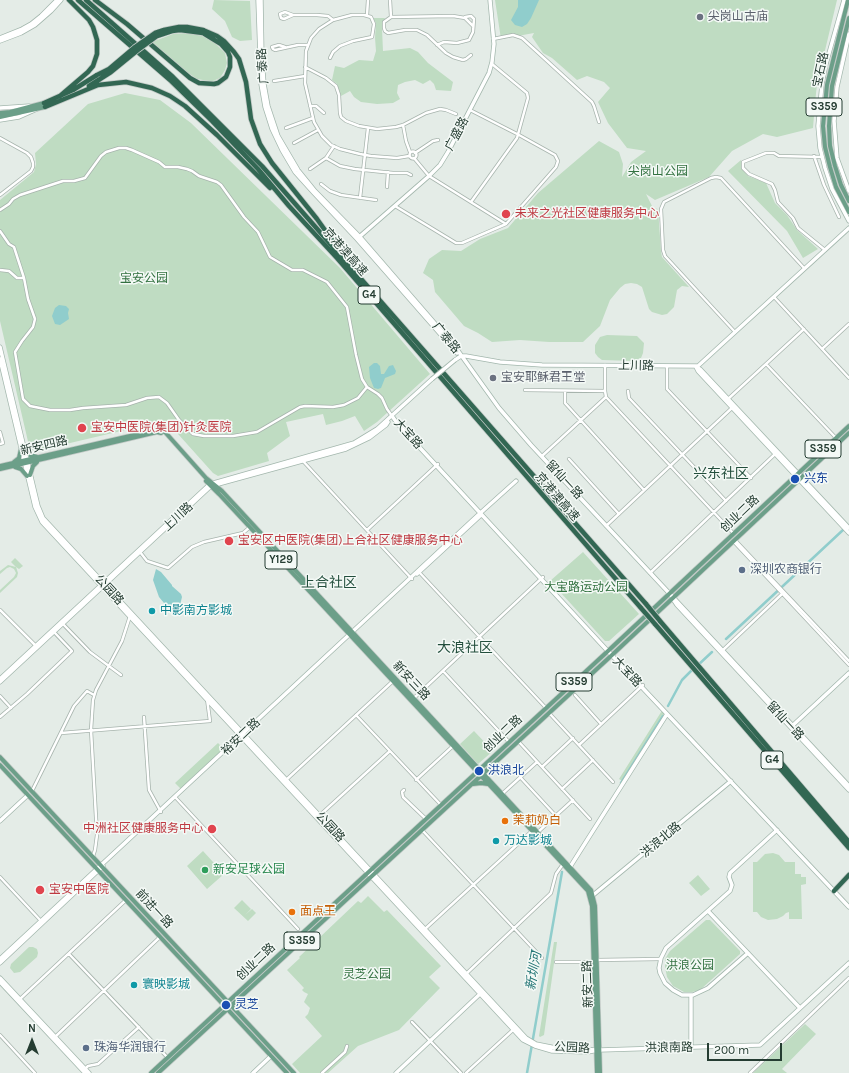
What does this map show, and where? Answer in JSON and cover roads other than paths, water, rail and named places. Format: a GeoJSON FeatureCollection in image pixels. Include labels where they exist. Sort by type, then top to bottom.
{"type":"FeatureCollection","features":[{"type":"Feature","properties":{"kind":"highway"},"geometry":{"type":"LineString","coordinates":[[60,96],[93,66],[98,48],[96,33],[93,27],[78,8],[69,0]]}},
{"type":"Feature","properties":{"kind":"highway","name":"京港澳高速"},"geometry":{"type":"LineString","coordinates":[[78,0],[170,80],[258,168],[289,206],[342,264],[849,848]]}},
{"type":"Feature","properties":{"kind":"highway","name":"京港澳高速"},"geometry":{"type":"LineString","coordinates":[[86,0],[173,77],[217,119],[262,166],[342,255],[646,604],[825,814]]}},
{"type":"Feature","properties":{"kind":"highway"},"geometry":{"type":"LineString","coordinates":[[95,0],[127,24],[190,78],[199,83],[214,84],[226,76],[230,68],[230,57],[228,52],[216,39],[203,31]]}},
{"type":"Feature","properties":{"kind":"highway"},"geometry":{"type":"LineString","coordinates":[[44,105],[111,72],[157,36],[180,30],[203,31],[217,36],[224,41],[238,59],[246,82],[251,119],[260,144],[272,163],[325,229],[342,255]]}},
{"type":"Feature","properties":{"kind":"highway"},"geometry":{"type":"LineString","coordinates":[[70,98],[99,77]]}},
{"type":"Feature","properties":{"kind":"highway"},"geometry":{"type":"LineString","coordinates":[[44,105],[70,98],[98,85],[118,82],[140,84],[161,91],[177,100],[193,113],[289,206]]}},
{"type":"Feature","properties":{"kind":"highway","name":"G4"},"geometry":{"type":"LineString","coordinates":[[825,814],[849,838]]}},
{"type":"Feature","properties":{"kind":"highway","name":"G4"},"geometry":{"type":"LineString","coordinates":[[825,814],[849,842]]}},
{"type":"Feature","properties":{"kind":"highway"},"geometry":{"type":"LineString","coordinates":[[834,891],[849,875]]}},
{"type":"Feature","properties":{"kind":"main road"},"geometry":{"type":"LineString","coordinates":[[0,38],[17,32],[31,24],[57,0]]}},
{"type":"Feature","properties":{"kind":"main road"},"geometry":{"type":"LineString","coordinates":[[0,41],[21,33],[35,25],[61,0]]}},
{"type":"Feature","properties":{"kind":"main road","name":"广泰路"},"geometry":{"type":"LineString","coordinates":[[258,0],[261,84],[265,107],[272,129],[295,172],[359,238]]}},
{"type":"Feature","properties":{"kind":"main road","name":"广泰路"},"geometry":{"type":"LineString","coordinates":[[261,0],[264,84],[268,106],[278,136],[298,170],[359,238],[454,350],[461,356]]}},
{"type":"Feature","properties":{"kind":"main road","name":"广盛路"},"geometry":{"type":"LineString","coordinates":[[359,238],[429,176],[446,156],[492,64],[494,50],[490,0]]}},
{"type":"Feature","properties":{"kind":"main road"},"geometry":{"type":"LineString","coordinates":[[844,0],[826,64],[822,84],[818,126],[822,157],[832,189],[849,221]]}},
{"type":"Feature","properties":{"kind":"main road","name":"宝石路"},"geometry":{"type":"LineString","coordinates":[[848,0],[828,79],[823,126],[825,147],[836,187],[849,212]]}},
{"type":"Feature","properties":{"kind":"main road","name":"宝石路"},"geometry":{"type":"LineString","coordinates":[[849,18],[832,86],[829,126],[830,146],[835,166],[841,185],[849,201]]}},
{"type":"Feature","properties":{"kind":"main road"},"geometry":{"type":"LineString","coordinates":[[849,34],[837,87],[834,135],[837,158],[849,192]]}},
{"type":"Feature","properties":{"kind":"main road"},"geometry":{"type":"LineString","coordinates":[[0,118],[44,105]]}},
{"type":"Feature","properties":{"kind":"main road"},"geometry":{"type":"LineString","coordinates":[[0,108],[35,108]]}},
{"type":"Feature","properties":{"kind":"main road"},"geometry":{"type":"LineString","coordinates":[[0,118],[19,117],[35,108]]}},
{"type":"Feature","properties":{"kind":"main road"},"geometry":{"type":"LineString","coordinates":[[0,113],[10,114]]}},
{"type":"Feature","properties":{"kind":"main road"},"geometry":{"type":"LineString","coordinates":[[696,366],[702,364],[773,296],[849,228]]}},
{"type":"Feature","properties":{"kind":"main road","name":"公园路"},"geometry":{"type":"LineString","coordinates":[[0,347],[2,368]]}},
{"type":"Feature","properties":{"kind":"main road","name":"上川路"},"geometry":{"type":"LineString","coordinates":[[0,679],[212,485],[302,460],[354,443],[377,429],[432,379],[461,356],[470,356],[500,362],[529,364],[696,366]]}},
{"type":"Feature","properties":{"kind":"main road","name":"留仙一路"},"geometry":{"type":"LineString","coordinates":[[461,356],[499,408],[606,526],[787,719],[849,790]]}},
{"type":"Feature","properties":{"kind":"main road","name":"公园路"},"geometry":{"type":"LineString","coordinates":[[0,359],[26,462],[36,509],[40,519],[424,929],[465,975]]}},
{"type":"Feature","properties":{"kind":"main road"},"geometry":{"type":"LineString","coordinates":[[696,366],[728,399],[733,407]]}},
{"type":"Feature","properties":{"kind":"main road"},"geometry":{"type":"LineString","coordinates":[[696,366],[698,370],[796,474],[849,528]]}},
{"type":"Feature","properties":{"kind":"main road","name":"大宝路"},"geometry":{"type":"LineString","coordinates":[[392,416],[396,423],[437,464],[728,776],[731,781]]}},
{"type":"Feature","properties":{"kind":"main road","name":"创业二路"},"geometry":{"type":"LineString","coordinates":[[158,1073],[298,937],[849,426]]}},
{"type":"Feature","properties":{"kind":"main road","name":"新安四路"},"geometry":{"type":"LineString","coordinates":[[0,468],[159,430],[165,432],[212,485]]}},
{"type":"Feature","properties":{"kind":"main road","name":"创业二路"},"geometry":{"type":"LineString","coordinates":[[151,1073],[373,876],[849,433]]}},
{"type":"Feature","properties":{"kind":"main road"},"geometry":{"type":"LineString","coordinates":[[22,449],[39,459],[32,466],[29,475],[12,465],[19,458],[22,449]]}},
{"type":"Feature","properties":{"kind":"main road"},"geometry":{"type":"LineString","coordinates":[[800,478],[849,533]]}},
{"type":"Feature","properties":{"kind":"main road","name":"裕安二路"},"geometry":{"type":"LineString","coordinates":[[0,963],[101,866],[516,481]]}},
{"type":"Feature","properties":{"kind":"main road","name":"新安三路"},"geometry":{"type":"LineString","coordinates":[[212,485],[248,528],[414,698],[482,775],[538,832],[591,890],[591,896]]}},
{"type":"Feature","properties":{"kind":"main road","name":"新安三路"},"geometry":{"type":"LineString","coordinates":[[212,485],[453,746],[472,763]]}},
{"type":"Feature","properties":{"kind":"main road","name":"公园路"},"geometry":{"type":"LineString","coordinates":[[103,585],[130,616],[242,735]]}},
{"type":"Feature","properties":{"kind":"main road","name":"留仙一路"},"geometry":{"type":"LineString","coordinates":[[673,598],[677,605],[849,786]]}},
{"type":"Feature","properties":{"kind":"main road","name":"上川路"},"geometry":{"type":"LineString","coordinates":[[0,682],[36,647]]}},
{"type":"Feature","properties":{"kind":"main road"},"geometry":{"type":"LineString","coordinates":[[793,727],[849,675]]}},
{"type":"Feature","properties":{"kind":"main road"},"geometry":{"type":"LineString","coordinates":[[793,727],[849,675]]}},
{"type":"Feature","properties":{"kind":"main road","name":"大宝路"},"geometry":{"type":"LineString","coordinates":[[642,685],[667,714],[849,907]]}},
{"type":"Feature","properties":{"kind":"main road"},"geometry":{"type":"LineString","coordinates":[[570,867],[667,714]]}},
{"type":"Feature","properties":{"kind":"main road"},"geometry":{"type":"LineString","coordinates":[[787,719],[794,722],[800,720]]}},
{"type":"Feature","properties":{"kind":"main road","name":"裕安二路"},"geometry":{"type":"LineString","coordinates":[[160,811],[176,798],[242,735]]}},
{"type":"Feature","properties":{"kind":"main road","name":"前进一路"},"geometry":{"type":"LineString","coordinates":[[0,758],[101,866],[125,895],[228,1006],[294,1073]]}},
{"type":"Feature","properties":{"kind":"main road"},"geometry":{"type":"LineString","coordinates":[[468,780],[472,763],[487,763]]}},
{"type":"Feature","properties":{"kind":"main road","name":"前进一路"},"geometry":{"type":"LineString","coordinates":[[0,765],[98,870],[125,895],[126,900],[228,1006]]}},
{"type":"Feature","properties":{"kind":"main road"},"geometry":{"type":"LineString","coordinates":[[472,784],[491,784],[489,774],[491,766]]}},
{"type":"Feature","properties":{"kind":"main road","name":"洪浪北路"},"geometry":{"type":"LineString","coordinates":[[591,896],[731,781]]}},
{"type":"Feature","properties":{"kind":"main road","name":"新安三路"},"geometry":{"type":"LineString","coordinates":[[491,784],[591,896]]}},
{"type":"Feature","properties":{"kind":"main road"},"geometry":{"type":"LineString","coordinates":[[0,821],[28,795]]}},
{"type":"Feature","properties":{"kind":"main road"},"geometry":{"type":"LineString","coordinates":[[748,953],[704,991],[690,995],[677,993],[665,983],[660,973],[660,959],[670,944],[731,889],[732,885],[729,877],[730,873],[777,830]]}},
{"type":"Feature","properties":{"kind":"main road","name":"公园路"},"geometry":{"type":"LineString","coordinates":[[373,876],[515,1029],[529,1042],[535,1045],[561,1049],[597,1050]]}},
{"type":"Feature","properties":{"kind":"main road","name":"新安二路"},"geometry":{"type":"LineString","coordinates":[[591,896],[595,961],[597,1073]]}},
{"type":"Feature","properties":{"kind":"main road"},"geometry":{"type":"LineString","coordinates":[[708,911],[800,1008]]}},
{"type":"Feature","properties":{"kind":"main road","name":"裕安二路"},"geometry":{"type":"LineString","coordinates":[[0,959],[42,922]]}},
{"type":"Feature","properties":{"kind":"main road","name":"洪浪南路"},"geometry":{"type":"LineString","coordinates":[[597,1050],[760,1045],[849,963]]}},
{"type":"Feature","properties":{"kind":"main road"},"geometry":{"type":"LineString","coordinates":[[0,978],[54,1038]]}},
{"type":"Feature","properties":{"kind":"main road"},"geometry":{"type":"LineString","coordinates":[[0,982],[85,1071],[89,1073]]}},
{"type":"Feature","properties":{"kind":"main road"},"geometry":{"type":"LineString","coordinates":[[396,1073],[482,993]]}},
{"type":"Feature","properties":{"kind":"main road"},"geometry":{"type":"LineString","coordinates":[[690,995],[692,1048]]}},
{"type":"Feature","properties":{"kind":"main road","name":"前进一路"},"geometry":{"type":"LineString","coordinates":[[257,1037],[271,1056],[287,1073]]}},
{"type":"Feature","properties":{"kind":"main road","name":"新安二路"},"geometry":{"type":"LineString","coordinates":[[597,1050],[600,1073]]}},
{"type":"Feature","properties":{"kind":"main road"},"geometry":{"type":"LineString","coordinates":[[253,1073],[271,1056]]}},
{"type":"Feature","properties":{"kind":"street"},"geometry":{"type":"LineString","coordinates":[[367,15],[368,0]]}},
{"type":"Feature","properties":{"kind":"street"},"geometry":{"type":"LineString","coordinates":[[390,0],[391,17]]}},
{"type":"Feature","properties":{"kind":"street"},"geometry":{"type":"LineString","coordinates":[[293,15],[324,15],[331,17],[333,20]]}},
{"type":"Feature","properties":{"kind":"street"},"geometry":{"type":"LineString","coordinates":[[330,58],[333,52],[346,43],[371,38],[373,36],[373,21],[367,15],[352,15],[333,20],[314,34],[308,45],[305,67],[306,91],[313,118],[318,130],[328,142],[334,146],[353,153],[397,158],[410,156],[414,158],[429,176],[506,224]]}},
{"type":"Feature","properties":{"kind":"street"},"geometry":{"type":"LineString","coordinates":[[437,45],[444,42],[457,43],[469,40],[472,35],[473,17],[391,17],[386,19],[383,25],[386,32],[391,33],[410,29],[417,30],[427,35],[437,45],[446,53],[453,57],[463,60],[471,55]]}},
{"type":"Feature","properties":{"kind":"street"},"geometry":{"type":"LineString","coordinates":[[465,18],[473,26]]}},
{"type":"Feature","properties":{"kind":"street"},"geometry":{"type":"LineString","coordinates":[[493,39],[513,35],[522,38],[592,102],[599,122]]}},
{"type":"Feature","properties":{"kind":"street"},"geometry":{"type":"LineString","coordinates":[[285,47],[298,44],[308,45]]}},
{"type":"Feature","properties":{"kind":"street"},"geometry":{"type":"LineString","coordinates":[[471,202],[516,141],[519,135],[528,95],[492,64]]}},
{"type":"Feature","properties":{"kind":"street"},"geometry":{"type":"LineString","coordinates":[[305,67],[326,78],[336,86],[340,99],[340,113],[343,119],[359,126],[384,129],[403,125],[432,111],[446,110],[456,114]]}},
{"type":"Feature","properties":{"kind":"street"},"geometry":{"type":"LineString","coordinates":[[274,81],[305,76]]}},
{"type":"Feature","properties":{"kind":"street"},"geometry":{"type":"LineString","coordinates":[[310,106],[316,106],[324,113]]}},
{"type":"Feature","properties":{"kind":"street"},"geometry":{"type":"LineString","coordinates":[[395,206],[459,244],[506,224],[556,167],[558,159],[555,155],[470,110]]}},
{"type":"Feature","properties":{"kind":"street"},"geometry":{"type":"LineString","coordinates":[[286,128],[313,118]]}},
{"type":"Feature","properties":{"kind":"street"},"geometry":{"type":"LineString","coordinates":[[403,125],[410,156]]}},
{"type":"Feature","properties":{"kind":"street"},"geometry":{"type":"LineString","coordinates":[[360,198],[368,128]]}},
{"type":"Feature","properties":{"kind":"street"},"geometry":{"type":"LineString","coordinates":[[294,143],[318,130]]}},
{"type":"Feature","properties":{"kind":"street"},"geometry":{"type":"LineString","coordinates":[[0,138],[27,153],[31,157],[33,167],[31,171],[0,196]]}},
{"type":"Feature","properties":{"kind":"street"},"geometry":{"type":"LineString","coordinates":[[414,158],[416,153],[432,141],[438,140]]}},
{"type":"Feature","properties":{"kind":"street"},"geometry":{"type":"LineString","coordinates":[[310,169],[326,158],[334,146]]}},
{"type":"Feature","properties":{"kind":"street"},"geometry":{"type":"LineString","coordinates":[[0,210],[20,195],[63,181],[74,181],[84,178],[101,156],[106,152],[119,148],[132,150],[159,162],[165,167],[187,169],[199,176],[217,182],[227,192],[244,217],[258,232],[270,257],[292,270],[303,270],[327,282],[347,307],[360,373],[367,387],[378,394],[392,416]]}},
{"type":"Feature","properties":{"kind":"street"},"geometry":{"type":"LineString","coordinates":[[410,152],[413,151],[416,153]]}},
{"type":"Feature","properties":{"kind":"street"},"geometry":{"type":"LineString","coordinates":[[822,157],[778,156],[771,153],[766,153],[743,162],[743,168],[749,174],[772,184],[778,202],[793,218],[798,228],[825,250]]}},
{"type":"Feature","properties":{"kind":"street"},"geometry":{"type":"LineString","coordinates":[[814,156],[824,185],[839,217]]}},
{"type":"Feature","properties":{"kind":"street"},"geometry":{"type":"LineString","coordinates":[[326,158],[340,166],[363,171],[407,173],[411,175]]}},
{"type":"Feature","properties":{"kind":"street"},"geometry":{"type":"LineString","coordinates":[[387,187],[388,172]]}},
{"type":"Feature","properties":{"kind":"street"},"geometry":{"type":"LineString","coordinates":[[735,332],[667,260],[664,254],[661,206],[666,200],[713,177],[723,179],[804,268]]}},
{"type":"Feature","properties":{"kind":"street"},"geometry":{"type":"LineString","coordinates":[[321,184],[326,189],[335,193],[376,200]]}},
{"type":"Feature","properties":{"kind":"street"},"geometry":{"type":"LineString","coordinates":[[0,231],[5,236],[7,241],[14,247],[24,278],[28,299],[35,322],[15,352],[23,399],[30,406],[50,410],[70,410],[126,405],[147,398],[159,397],[167,403],[178,420],[193,434],[204,436],[233,436],[257,432],[300,407],[333,408],[344,405],[358,398],[367,387]]}},
{"type":"Feature","properties":{"kind":"street"},"geometry":{"type":"LineString","coordinates":[[0,270],[9,271],[17,278],[24,278]]}},
{"type":"Feature","properties":{"kind":"street"},"geometry":{"type":"LineString","coordinates":[[773,296],[849,378]]}},
{"type":"Feature","properties":{"kind":"street"},"geometry":{"type":"LineString","coordinates":[[822,349],[849,324]]}},
{"type":"Feature","properties":{"kind":"street"},"geometry":{"type":"LineString","coordinates":[[728,399],[804,329]]}},
{"type":"Feature","properties":{"kind":"street"},"geometry":{"type":"LineString","coordinates":[[766,364],[836,438]]}},
{"type":"Feature","properties":{"kind":"street"},"geometry":{"type":"LineString","coordinates":[[605,365],[606,397],[734,534]]}},
{"type":"Feature","properties":{"kind":"street"},"geometry":{"type":"LineString","coordinates":[[667,366],[667,389],[751,478]]}},
{"type":"Feature","properties":{"kind":"street"},"geometry":{"type":"LineString","coordinates":[[525,390],[605,391]]}},
{"type":"Feature","properties":{"kind":"street"},"geometry":{"type":"LineString","coordinates":[[565,391],[565,403],[644,490]]}},
{"type":"Feature","properties":{"kind":"street"},"geometry":{"type":"LineString","coordinates":[[628,391],[629,398],[726,500]]}},
{"type":"Feature","properties":{"kind":"street"},"geometry":{"type":"LineString","coordinates":[[542,456],[606,397]]}},
{"type":"Feature","properties":{"kind":"street"},"geometry":{"type":"LineString","coordinates":[[606,526],[733,407]]}},
{"type":"Feature","properties":{"kind":"street"},"geometry":{"type":"LineString","coordinates":[[0,432],[3,443],[0,444]]}},
{"type":"Feature","properties":{"kind":"street"},"geometry":{"type":"LineString","coordinates":[[650,573],[774,455]]}},
{"type":"Feature","properties":{"kind":"street"},"geometry":{"type":"LineString","coordinates":[[569,459],[619,514]]}},
{"type":"Feature","properties":{"kind":"street"},"geometry":{"type":"LineString","coordinates":[[302,460],[411,578]]}},
{"type":"Feature","properties":{"kind":"street"},"geometry":{"type":"LineString","coordinates":[[367,530],[437,464]]}},
{"type":"Feature","properties":{"kind":"street"},"geometry":{"type":"LineString","coordinates":[[139,552],[147,561],[168,568],[192,547],[204,542],[244,532],[248,528]]}},
{"type":"Feature","properties":{"kind":"street"},"geometry":{"type":"LineString","coordinates":[[734,541],[849,665]]}},
{"type":"Feature","properties":{"kind":"street"},"geometry":{"type":"LineString","coordinates":[[419,571],[546,708]]}},
{"type":"Feature","properties":{"kind":"street"},"geometry":{"type":"LineString","coordinates":[[414,698],[542,578]]}},
{"type":"Feature","properties":{"kind":"street"},"geometry":{"type":"LineString","coordinates":[[723,650],[783,593]]}},
{"type":"Feature","properties":{"kind":"street"},"geometry":{"type":"LineString","coordinates":[[783,593],[849,661]]}},
{"type":"Feature","properties":{"kind":"street"},"geometry":{"type":"LineString","coordinates":[[0,610],[36,647]]}},
{"type":"Feature","properties":{"kind":"street"},"geometry":{"type":"LineString","coordinates":[[92,857],[95,850],[97,835],[91,730],[94,695],[122,641],[129,624],[130,616]]}},
{"type":"Feature","properties":{"kind":"street"},"geometry":{"type":"LineString","coordinates":[[129,624],[135,621]]}},
{"type":"Feature","properties":{"kind":"street"},"geometry":{"type":"LineString","coordinates":[[62,623],[90,652],[121,675]]}},
{"type":"Feature","properties":{"kind":"street"},"geometry":{"type":"LineString","coordinates":[[0,717],[27,694],[72,651],[54,631]]}},
{"type":"Feature","properties":{"kind":"street"},"geometry":{"type":"LineString","coordinates":[[443,671],[509,742]]}},
{"type":"Feature","properties":{"kind":"street"},"geometry":{"type":"LineString","coordinates":[[285,781],[393,681]]}},
{"type":"Feature","properties":{"kind":"street"},"geometry":{"type":"LineString","coordinates":[[579,745],[642,685]]}},
{"type":"Feature","properties":{"kind":"street"},"geometry":{"type":"LineString","coordinates":[[32,792],[74,706],[87,691],[94,695]]}},
{"type":"Feature","properties":{"kind":"street"},"geometry":{"type":"LineString","coordinates":[[574,695],[601,724]]}},
{"type":"Feature","properties":{"kind":"street"},"geometry":{"type":"LineString","coordinates":[[0,696],[10,708]]}},
{"type":"Feature","properties":{"kind":"street"},"geometry":{"type":"LineString","coordinates":[[61,733],[210,721],[207,699]]}},
{"type":"Feature","properties":{"kind":"street"},"geometry":{"type":"LineString","coordinates":[[549,713],[613,782]]}},
{"type":"Feature","properties":{"kind":"street"},"geometry":{"type":"LineString","coordinates":[[356,715],[441,805]]}},
{"type":"Feature","properties":{"kind":"street"},"geometry":{"type":"LineString","coordinates":[[144,717],[149,790],[160,811]]}},
{"type":"Feature","properties":{"kind":"street"},"geometry":{"type":"LineString","coordinates":[[542,767],[573,738]]}},
{"type":"Feature","properties":{"kind":"street"},"geometry":{"type":"LineString","coordinates":[[518,742],[590,819]]}},
{"type":"Feature","properties":{"kind":"street"},"geometry":{"type":"LineString","coordinates":[[416,780],[453,746]]}},
{"type":"Feature","properties":{"kind":"street"},"geometry":{"type":"LineString","coordinates":[[318,816],[390,751]]}},
{"type":"Feature","properties":{"kind":"street"},"geometry":{"type":"LineString","coordinates":[[562,789],[593,760]]}},
{"type":"Feature","properties":{"kind":"street"},"geometry":{"type":"LineString","coordinates":[[502,794],[537,762]]}},
{"type":"Feature","properties":{"kind":"street"},"geometry":{"type":"LineString","coordinates":[[520,777],[556,816]]}},
{"type":"Feature","properties":{"kind":"street"},"geometry":{"type":"LineString","coordinates":[[404,790],[402,792],[403,797],[426,819]]}},
{"type":"Feature","properties":{"kind":"street"},"geometry":{"type":"LineString","coordinates":[[176,798],[298,929],[306,930]]}},
{"type":"Feature","properties":{"kind":"street"},"geometry":{"type":"LineString","coordinates":[[538,832],[573,800]]}},
{"type":"Feature","properties":{"kind":"street"},"geometry":{"type":"LineString","coordinates":[[422,830],[542,958]]}},
{"type":"Feature","properties":{"kind":"street"},"geometry":{"type":"LineString","coordinates":[[424,929],[532,831]]}},
{"type":"Feature","properties":{"kind":"street"},"geometry":{"type":"LineString","coordinates":[[465,975],[551,893],[556,874],[563,864]]}},
{"type":"Feature","properties":{"kind":"street"},"geometry":{"type":"LineString","coordinates":[[0,877],[42,922]]}},
{"type":"Feature","properties":{"kind":"street"},"geometry":{"type":"LineString","coordinates":[[20,999],[126,900]]}},
{"type":"Feature","properties":{"kind":"street"},"geometry":{"type":"LineString","coordinates":[[298,929],[298,937]]}},
{"type":"Feature","properties":{"kind":"street"},"geometry":{"type":"LineString","coordinates":[[54,1038],[136,961],[160,936]]}},
{"type":"Feature","properties":{"kind":"street"},"geometry":{"type":"LineString","coordinates":[[69,954],[168,1058]]}},
{"type":"Feature","properties":{"kind":"street"},"geometry":{"type":"LineString","coordinates":[[556,962],[660,959]]}},
{"type":"Feature","properties":{"kind":"street"},"geometry":{"type":"LineString","coordinates":[[750,1073],[849,978]]}},
{"type":"Feature","properties":{"kind":"street"},"geometry":{"type":"LineString","coordinates":[[412,1022],[460,1073]]}},
{"type":"Feature","properties":{"kind":"street"},"geometry":{"type":"LineString","coordinates":[[85,1071],[88,1066],[98,1064],[138,1027]]}},
{"type":"Feature","properties":{"kind":"street"},"geometry":{"type":"LineString","coordinates":[[466,1073],[515,1029]]}},
{"type":"Feature","properties":{"kind":"street"},"geometry":{"type":"LineString","coordinates":[[0,1035],[35,1073]]}},
{"type":"Feature","properties":{"kind":"street"},"geometry":{"type":"LineString","coordinates":[[322,1073],[346,1052],[347,1046]]}},
{"type":"Feature","properties":{"kind":"water"},"geometry":{"type":"Polygon","coordinates":[[[518,0],[539,0],[531,18],[527,24],[522,27],[515,25],[511,20],[518,7],[518,0]]]}},
{"type":"Feature","properties":{"kind":"water"},"geometry":{"type":"Polygon","coordinates":[[[59,305],[66,306],[69,309],[69,319],[60,325],[55,324],[52,316],[55,308],[59,305]]]}},
{"type":"Feature","properties":{"kind":"water"},"geometry":{"type":"Polygon","coordinates":[[[374,363],[377,363],[380,366],[381,374],[384,374],[389,366],[393,365],[396,371],[395,374],[385,378],[381,388],[378,389],[374,388],[370,378],[369,367],[374,363]]]}},
{"type":"Feature","properties":{"kind":"water"},"geometry":{"type":"Polygon","coordinates":[[[156,569],[161,572],[172,586],[181,594],[182,597],[180,605],[175,611],[169,609],[159,597],[153,580],[156,569]]]}},
{"type":"Feature","properties":{"kind":"waterway"},"geometry":{"type":"LineString","coordinates":[[726,639],[843,530]]}},
{"type":"Feature","properties":{"kind":"waterway"},"geometry":{"type":"LineString","coordinates":[[697,666],[712,652]]}},
{"type":"Feature","properties":{"kind":"waterway"},"geometry":{"type":"LineString","coordinates":[[668,706],[682,680],[693,669]]}},
{"type":"Feature","properties":{"kind":"waterway"},"geometry":{"type":"LineString","coordinates":[[621,783],[663,716]]}},
{"type":"Feature","properties":{"kind":"waterway","name":"新圳河"},"geometry":{"type":"LineString","coordinates":[[527,1073],[562,872]]}},
{"type":"Feature","properties":{"kind":"place","name":"尖岗山古庙"},"geometry":{"type":"Point","coordinates":[700,17]}},
{"type":"Feature","properties":{"kind":"place","name":"未来之光社区健康服务中心"},"geometry":{"type":"Point","coordinates":[506,214]}},
{"type":"Feature","properties":{"kind":"place","name":"宝安耶稣君王堂"},"geometry":{"type":"Point","coordinates":[493,378]}},
{"type":"Feature","properties":{"kind":"place","name":"宝安中医院(集团)针灸医院"},"geometry":{"type":"Point","coordinates":[82,428]}},
{"type":"Feature","properties":{"kind":"place","name":"兴东"},"geometry":{"type":"Point","coordinates":[795,479]}},
{"type":"Feature","properties":{"kind":"place","name":"宝安区中医院(集团)上合社区健康服务中心"},"geometry":{"type":"Point","coordinates":[229,541]}},
{"type":"Feature","properties":{"kind":"place","name":"深圳农商银行"},"geometry":{"type":"Point","coordinates":[742,570]}},
{"type":"Feature","properties":{"kind":"place","name":"中影南方影城"},"geometry":{"type":"Point","coordinates":[152,611]}},
{"type":"Feature","properties":{"kind":"place","name":"洪浪北"},"geometry":{"type":"Point","coordinates":[479,771]}},
{"type":"Feature","properties":{"kind":"place","name":"茉莉奶白"},"geometry":{"type":"Point","coordinates":[505,821]}},
{"type":"Feature","properties":{"kind":"place","name":"中洲社区健康服务中心"},"geometry":{"type":"Point","coordinates":[212,829]}},
{"type":"Feature","properties":{"kind":"place","name":"万达影城"},"geometry":{"type":"Point","coordinates":[496,841]}},
{"type":"Feature","properties":{"kind":"place","name":"新安足球公园"},"geometry":{"type":"Point","coordinates":[205,870]}},
{"type":"Feature","properties":{"kind":"place","name":"宝安中医院"},"geometry":{"type":"Point","coordinates":[40,890]}},
{"type":"Feature","properties":{"kind":"place","name":"面点王"},"geometry":{"type":"Point","coordinates":[292,912]}},
{"type":"Feature","properties":{"kind":"place","name":"寰映影城"},"geometry":{"type":"Point","coordinates":[134,985]}},
{"type":"Feature","properties":{"kind":"place","name":"灵芝"},"geometry":{"type":"Point","coordinates":[226,1005]}},
{"type":"Feature","properties":{"kind":"place","name":"珠海华润银行"},"geometry":{"type":"Point","coordinates":[86,1048]}},
{"type":"Feature","properties":{"kind":"district","name":"兴东社区"},"geometry":{"type":"Point","coordinates":[721,474]}},
{"type":"Feature","properties":{"kind":"district","name":"上合社区"},"geometry":{"type":"Point","coordinates":[329,583]}},
{"type":"Feature","properties":{"kind":"district","name":"大浪社区"},"geometry":{"type":"Point","coordinates":[465,648]}},
{"type":"Feature","properties":{"kind":"park label","name":"尖岗山公园"},"geometry":{"type":"Point","coordinates":[658,172]}},
{"type":"Feature","properties":{"kind":"park label","name":"宝安公园"},"geometry":{"type":"Point","coordinates":[144,279]}},
{"type":"Feature","properties":{"kind":"park label","name":"大宝路运动公园"},"geometry":{"type":"Point","coordinates":[586,588]}},
{"type":"Feature","properties":{"kind":"park label","name":"洪浪公园"},"geometry":{"type":"Point","coordinates":[690,966]}},
{"type":"Feature","properties":{"kind":"park label","name":"灵芝公园"},"geometry":{"type":"Point","coordinates":[367,975]}}]}
